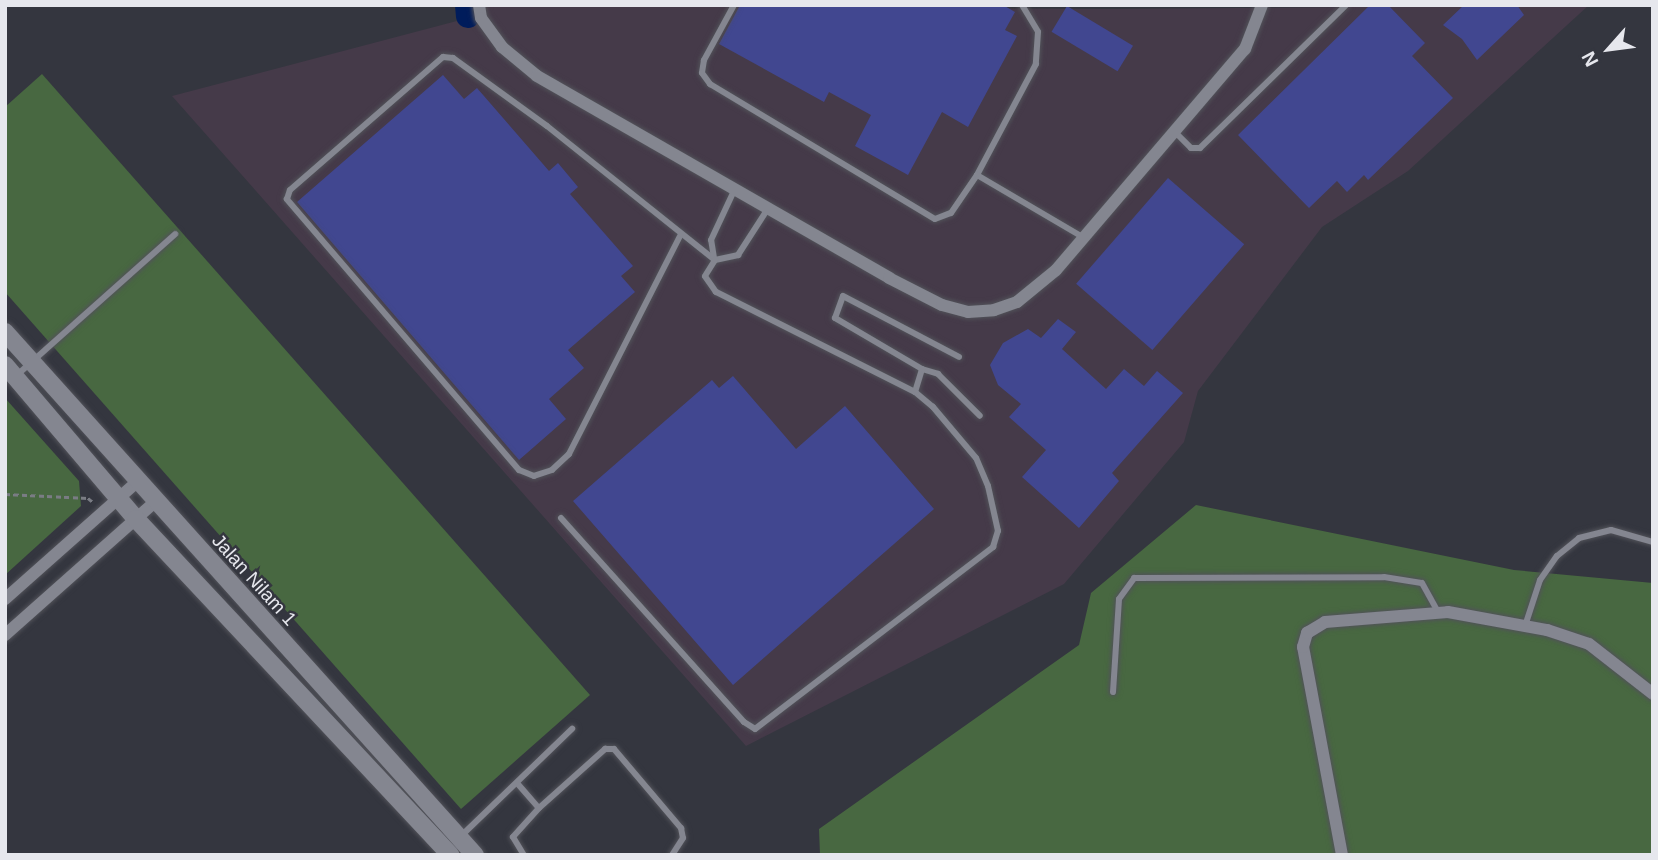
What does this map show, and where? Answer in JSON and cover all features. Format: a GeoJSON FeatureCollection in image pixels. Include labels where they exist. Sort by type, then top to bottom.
{"type":"FeatureCollection","features":[{"type":"Feature","properties":{"kind":"main road","name":"Jalan Nilam 1"},"geometry":{"type":"LineString","coordinates":[[5,331],[137,482],[475,855]]}},
{"type":"Feature","properties":{"kind":"main road"},"geometry":{"type":"LineString","coordinates":[[10,370],[136,519],[448,853]]}},
{"type":"Feature","properties":{"kind":"street"},"geometry":{"type":"LineString","coordinates":[[479,5],[481,18],[502,47],[537,76],[767,210],[942,305],[968,312],[994,310],[1036,289],[1176,133],[1245,48],[1262,5]]}},
{"type":"Feature","properties":{"kind":"street"},"geometry":{"type":"LineString","coordinates":[[5,599],[137,482]]}},
{"type":"Feature","properties":{"kind":"street"},"geometry":{"type":"LineString","coordinates":[[5,635],[155,502]]}},
{"type":"Feature","properties":{"kind":"street"},"geometry":{"type":"LineString","coordinates":[[1342,855],[1303,647],[1307,633],[1325,622],[1439,613],[1525,626],[1588,644],[1653,694]]}},
{"type":"Feature","properties":{"kind":"lane"},"geometry":{"type":"LineString","coordinates":[[734,5],[705,60],[702,74],[710,84],[935,219],[951,213],[977,175],[1036,64],[1038,32],[1023,5]]}},
{"type":"Feature","properties":{"kind":"lane"},"geometry":{"type":"LineString","coordinates":[[1176,133],[1191,148],[1200,148],[1346,5]]}},
{"type":"Feature","properties":{"kind":"lane"},"geometry":{"type":"LineString","coordinates":[[680,236],[569,454],[552,470],[534,475],[519,470],[287,199],[290,191],[435,62],[453,58],[547,126],[680,236],[715,260],[738,255],[767,210]]}},
{"type":"Feature","properties":{"kind":"lane"},"geometry":{"type":"LineString","coordinates":[[977,175],[1081,236]]}},
{"type":"Feature","properties":{"kind":"lane"},"geometry":{"type":"LineString","coordinates":[[561,518],[744,722],[755,729],[765,726],[993,547],[998,531],[995,513],[976,458],[915,392],[716,292],[705,276],[715,260],[711,240],[734,191]]}},
{"type":"Feature","properties":{"kind":"lane"},"geometry":{"type":"LineString","coordinates":[[10,370],[32,362],[175,234]]}},
{"type":"Feature","properties":{"kind":"lane"},"geometry":{"type":"LineString","coordinates":[[959,357],[847,295],[840,298],[837,321],[922,369],[938,374],[980,416]]}},
{"type":"Feature","properties":{"kind":"lane"},"geometry":{"type":"LineString","coordinates":[[915,392],[922,369]]}},
{"type":"Feature","properties":{"kind":"lane"},"geometry":{"type":"LineString","coordinates":[[1525,626],[1540,580],[1557,556],[1579,538],[1611,530],[1653,542]]}},
{"type":"Feature","properties":{"kind":"lane"},"geometry":{"type":"LineString","coordinates":[[1113,692],[1119,599],[1133,578],[1384,577],[1422,583],[1439,613]]}},
{"type":"Feature","properties":{"kind":"lane"},"geometry":{"type":"LineString","coordinates":[[448,853],[460,837],[572,729]]}},
{"type":"Feature","properties":{"kind":"lane"},"geometry":{"type":"LineString","coordinates":[[524,855],[513,837],[539,808],[605,749],[614,748],[681,828],[683,838],[672,855]]}},
{"type":"Feature","properties":{"kind":"lane"},"geometry":{"type":"LineString","coordinates":[[516,783],[539,808]]}},
{"type":"Feature","properties":{"kind":"path"},"geometry":{"type":"LineString","coordinates":[[5,494],[88,498],[104,512]]}},
{"type":"Feature","properties":{"kind":"shaded area"},"geometry":{"type":"Polygon","coordinates":[[[471,5],[1110,9],[1589,5],[1408,171],[1322,227],[1198,391],[1184,442],[1064,584],[746,746],[172,96],[472,17],[471,5]]]}},
{"type":"Feature","properties":{"kind":"green space"},"geometry":{"type":"Polygon","coordinates":[[[42,74],[590,695],[461,809],[5,292],[5,107],[42,74]]]}},
{"type":"Feature","properties":{"kind":"green space"},"geometry":{"type":"Polygon","coordinates":[[[5,398],[79,481],[81,506],[5,575],[5,398]]]}},
{"type":"Feature","properties":{"kind":"green space"},"geometry":{"type":"Polygon","coordinates":[[[1196,505],[1514,570],[1653,583],[1653,855],[820,855],[819,829],[1079,645],[1091,593],[1196,505]]]}},
{"type":"Feature","properties":{"kind":"building"},"geometry":{"type":"Polygon","coordinates":[[[740,5],[1003,5],[1015,12],[1005,30],[1017,36],[968,127],[942,112],[908,175],[855,146],[871,115],[829,92],[824,102],[719,44],[740,5]]]}},
{"type":"Feature","properties":{"kind":"building"},"geometry":{"type":"Polygon","coordinates":[[[1370,5],[1388,5],[1425,43],[1412,56],[1453,98],[1368,180],[1364,175],[1347,192],[1337,181],[1309,208],[1238,135],[1370,5]]]}},
{"type":"Feature","properties":{"kind":"building"},"geometry":{"type":"Polygon","coordinates":[[[1464,5],[1517,5],[1524,15],[1477,60],[1462,39],[1443,25],[1464,5]]]}},
{"type":"Feature","properties":{"kind":"building"},"geometry":{"type":"Polygon","coordinates":[[[1067,6],[1133,46],[1118,71],[1052,32],[1067,6]]]}},
{"type":"Feature","properties":{"kind":"building"},"geometry":{"type":"Polygon","coordinates":[[[443,75],[464,99],[477,88],[549,171],[558,163],[578,187],[570,194],[633,266],[621,276],[635,292],[568,350],[584,368],[549,399],[566,419],[519,460],[297,202],[443,75]]]}},
{"type":"Feature","properties":{"kind":"building"},"geometry":{"type":"Polygon","coordinates":[[[1168,178],[1244,244],[1152,350],[1076,284],[1168,178]]]}},
{"type":"Feature","properties":{"kind":"building"},"geometry":{"type":"Polygon","coordinates":[[[1058,319],[1076,332],[1062,349],[1106,389],[1124,369],[1144,386],[1157,371],[1183,393],[1112,473],[1119,481],[1079,528],[1022,477],[1046,450],[1009,417],[1021,404],[998,385],[990,365],[1003,343],[1028,329],[1041,338],[1058,319]]]}},
{"type":"Feature","properties":{"kind":"building"},"geometry":{"type":"Polygon","coordinates":[[[733,376],[796,449],[845,406],[934,509],[733,685],[573,501],[712,380],[719,388],[733,376]]]}},
{"type":"Feature","properties":{"kind":"waterway"},"geometry":{"type":"LineString","coordinates":[[467,5],[468,16]]}}]}
